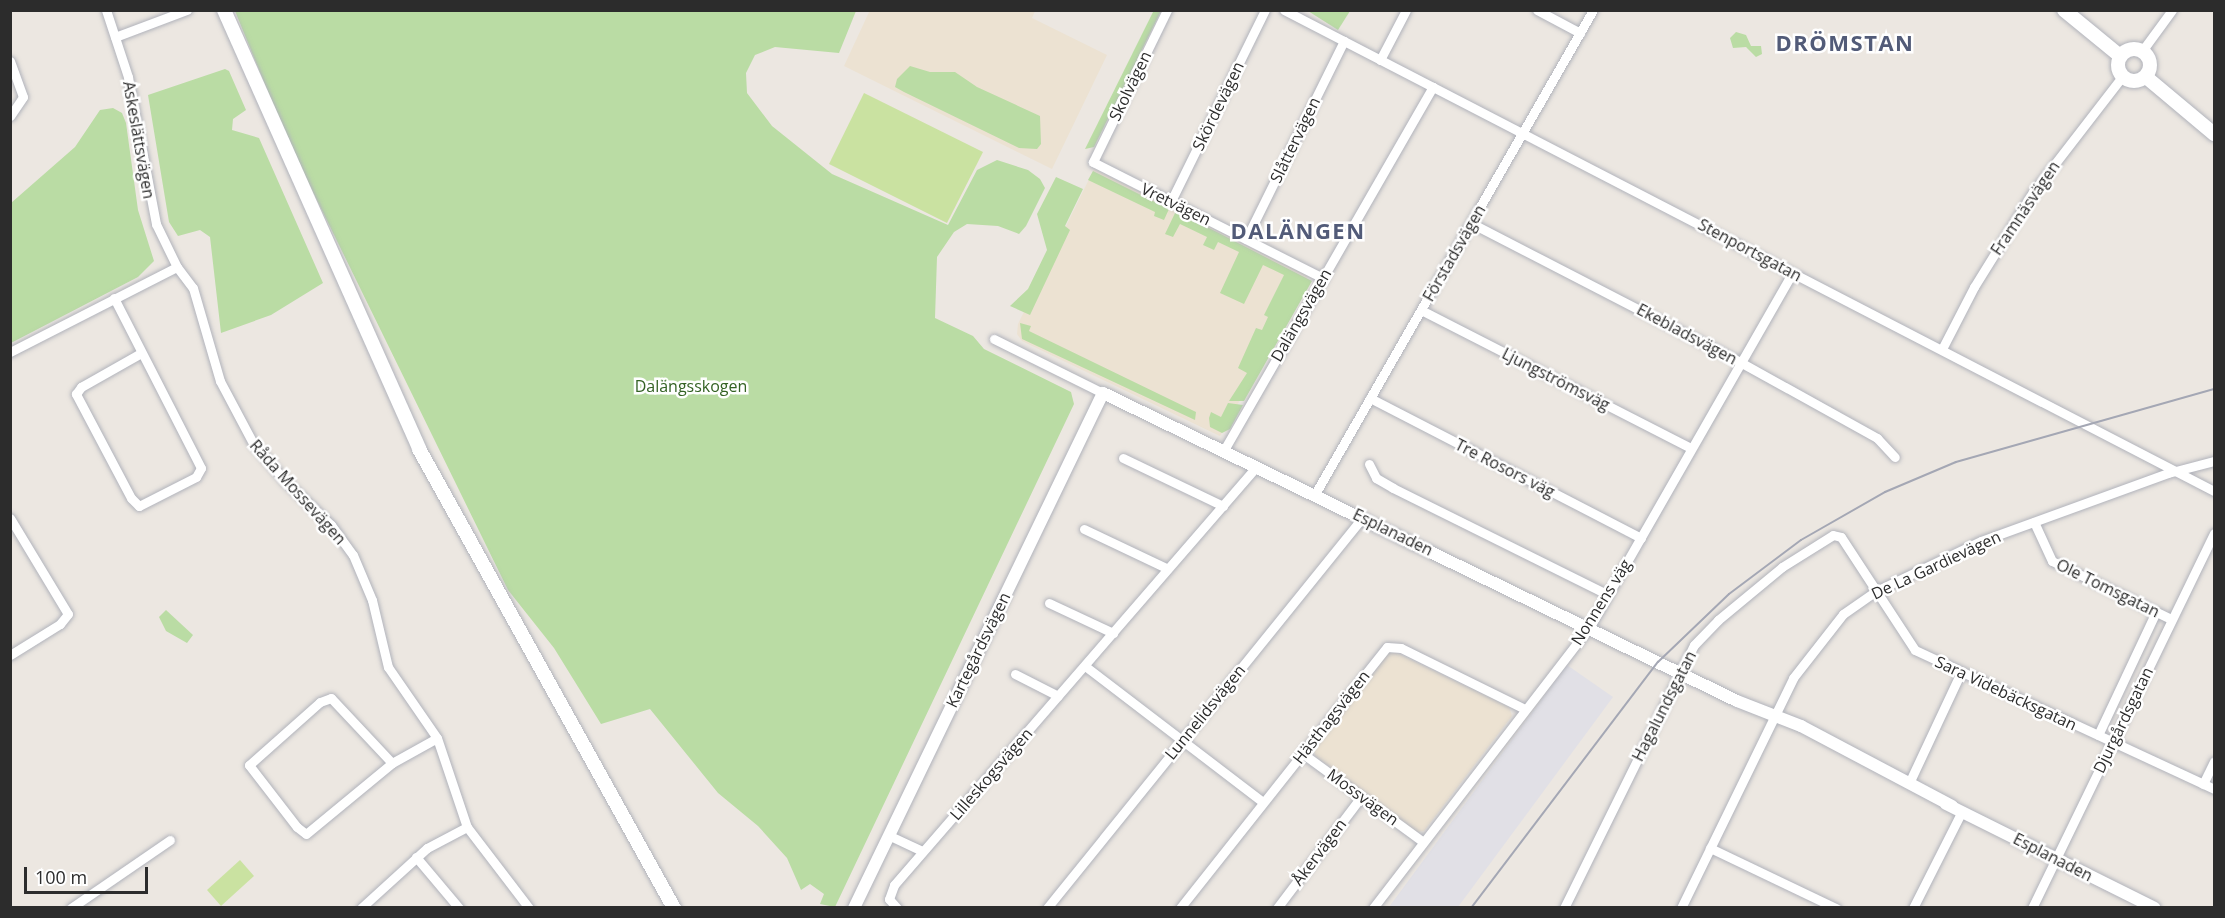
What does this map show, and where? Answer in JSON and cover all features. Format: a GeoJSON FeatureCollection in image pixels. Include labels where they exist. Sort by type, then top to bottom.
{"type":"FeatureCollection","features":[{"type":"Feature","properties":{"kind":"main road"},"geometry":{"type":"LineString","coordinates":[[224,10],[419,449],[674,908]]}},
{"type":"Feature","properties":{"kind":"main road"},"geometry":{"type":"LineString","coordinates":[[2064,10],[2120,56]]}},
{"type":"Feature","properties":{"kind":"main road"},"geometry":{"type":"LineString","coordinates":[[2130,49],[2142,51],[2150,60],[2146,76],[2134,82],[2122,77],[2118,67],[2120,56],[2130,49]]}},
{"type":"Feature","properties":{"kind":"main road"},"geometry":{"type":"LineString","coordinates":[[2146,76],[2214,134]]}},
{"type":"Feature","properties":{"kind":"street","name":"Askeslättsvägen"},"geometry":{"type":"LineString","coordinates":[[106,10],[138,119],[152,208],[177,267]]}},
{"type":"Feature","properties":{"kind":"street"},"geometry":{"type":"LineString","coordinates":[[115,37],[187,10]]}},
{"type":"Feature","properties":{"kind":"street","name":"Skolvägen"},"geometry":{"type":"LineString","coordinates":[[1093,162],[1167,10]]}},
{"type":"Feature","properties":{"kind":"street","name":"Skördevägen"},"geometry":{"type":"LineString","coordinates":[[1171,201],[1265,10]]}},
{"type":"Feature","properties":{"kind":"street"},"geometry":{"type":"LineString","coordinates":[[1380,60],[1406,10]]}},
{"type":"Feature","properties":{"kind":"street"},"geometry":{"type":"LineString","coordinates":[[1537,10],[1580,33]]}},
{"type":"Feature","properties":{"kind":"street","name":"Förstadsvägen"},"geometry":{"type":"LineString","coordinates":[[1315,494],[1593,10]]}},
{"type":"Feature","properties":{"kind":"street"},"geometry":{"type":"LineString","coordinates":[[2142,51],[2172,10]]}},
{"type":"Feature","properties":{"kind":"street","name":"Stenportsgatan"},"geometry":{"type":"LineString","coordinates":[[1287,11],[2214,491]]}},
{"type":"Feature","properties":{"kind":"street","name":"Slåttervägen"},"geometry":{"type":"LineString","coordinates":[[1246,238],[1344,41]]}},
{"type":"Feature","properties":{"kind":"street"},"geometry":{"type":"LineString","coordinates":[[10,61],[23,102],[10,116]]}},
{"type":"Feature","properties":{"kind":"street","name":"Framnäsvägen"},"geometry":{"type":"LineString","coordinates":[[1942,349],[1974,287],[2033,192],[2122,77]]}},
{"type":"Feature","properties":{"kind":"street","name":"Dalängsvägen"},"geometry":{"type":"LineString","coordinates":[[1224,450],[1432,87]]}},
{"type":"Feature","properties":{"kind":"street","name":"Vretvägen"},"geometry":{"type":"LineString","coordinates":[[1093,162],[1323,278]]}},
{"type":"Feature","properties":{"kind":"street","name":"Ekebladsvägen"},"geometry":{"type":"LineString","coordinates":[[1471,224],[1740,362],[1877,438],[1894,458]]}},
{"type":"Feature","properties":{"kind":"street"},"geometry":{"type":"LineString","coordinates":[[10,352],[177,267]]}},
{"type":"Feature","properties":{"kind":"street","name":"Råda Mossevägen"},"geometry":{"type":"LineString","coordinates":[[177,267],[193,288],[212,362],[237,415],[273,468],[346,544],[368,591],[388,667],[437,738],[467,827],[529,908]]}},
{"type":"Feature","properties":{"kind":"street","name":"Nonnens väg"},"geometry":{"type":"LineString","coordinates":[[1373,908],[1588,628],[1792,273]]}},
{"type":"Feature","properties":{"kind":"street"},"geometry":{"type":"LineString","coordinates":[[114,298],[201,471],[139,506],[131,498],[76,394],[81,387],[141,353]]}},
{"type":"Feature","properties":{"kind":"street","name":"Ljungströmsväg"},"geometry":{"type":"LineString","coordinates":[[1422,310],[1691,448]]}},
{"type":"Feature","properties":{"kind":"street","name":"Esplanaden"},"geometry":{"type":"LineString","coordinates":[[994,339],[1679,672],[1910,781],[1957,808]]}},
{"type":"Feature","properties":{"kind":"street","name":"Kartegårdsvägen"},"geometry":{"type":"LineString","coordinates":[[854,908],[1104,393]]}},
{"type":"Feature","properties":{"kind":"street","name":"Tre Rosors väg"},"geometry":{"type":"LineString","coordinates":[[1370,398],[1641,538]]}},
{"type":"Feature","properties":{"kind":"street"},"geometry":{"type":"LineString","coordinates":[[1123,458],[1223,506]]}},
{"type":"Feature","properties":{"kind":"street","name":"De La Gardievägen"},"geometry":{"type":"LineString","coordinates":[[1681,908],[1793,678],[1822,637],[1843,614],[1876,591],[1959,551],[2175,471],[2214,461]]}},
{"type":"Feature","properties":{"kind":"street"},"geometry":{"type":"LineString","coordinates":[[1369,464],[1376,478],[1393,488],[1607,594]]}},
{"type":"Feature","properties":{"kind":"street","name":"Lilleskogsvägen"},"geometry":{"type":"LineString","coordinates":[[894,905],[889,891],[1085,666],[1166,568],[1257,466]]}},
{"type":"Feature","properties":{"kind":"street","name":"Lunnelidsvägen"},"geometry":{"type":"LineString","coordinates":[[1047,908],[1363,517]]}},
{"type":"Feature","properties":{"kind":"street"},"geometry":{"type":"LineString","coordinates":[[10,518],[68,614],[60,624],[10,655]]}},
{"type":"Feature","properties":{"kind":"street","name":"Ole Tomsgatan"},"geometry":{"type":"LineString","coordinates":[[2034,522],[2048,558],[2171,620]]}},
{"type":"Feature","properties":{"kind":"street"},"geometry":{"type":"LineString","coordinates":[[1084,529],[1166,568]]}},
{"type":"Feature","properties":{"kind":"street","name":"Djurgårdsgatan"},"geometry":{"type":"LineString","coordinates":[[2032,908],[2214,533]]}},
{"type":"Feature","properties":{"kind":"street","name":"Hagalundsgatan"},"geometry":{"type":"LineString","coordinates":[[1568,906],[1679,672],[1703,634],[1782,567],[1833,535],[1844,542]]}},
{"type":"Feature","properties":{"kind":"street","name":"Sara Videbäcksgatan"},"geometry":{"type":"LineString","coordinates":[[1844,542],[1915,650],[2214,789]]}},
{"type":"Feature","properties":{"kind":"street"},"geometry":{"type":"LineString","coordinates":[[1049,603],[1113,633]]}},
{"type":"Feature","properties":{"kind":"street","name":"Djurgårdsgatan"},"geometry":{"type":"LineString","coordinates":[[2098,735],[2156,612]]}},
{"type":"Feature","properties":{"kind":"street","name":"Hästhagsvägen"},"geometry":{"type":"LineString","coordinates":[[1180,908],[1389,646],[1401,648],[1525,709]]}},
{"type":"Feature","properties":{"kind":"street"},"geometry":{"type":"LineString","coordinates":[[1085,666],[1263,802]]}},
{"type":"Feature","properties":{"kind":"street"},"geometry":{"type":"LineString","coordinates":[[1910,781],[1961,672]]}},
{"type":"Feature","properties":{"kind":"street"},"geometry":{"type":"LineString","coordinates":[[1015,674],[1058,696]]}},
{"type":"Feature","properties":{"kind":"street"},"geometry":{"type":"LineString","coordinates":[[392,763],[335,699],[326,698],[249,765],[297,827],[306,834],[392,763],[437,738]]}},
{"type":"Feature","properties":{"kind":"street","name":"Esplanaden"},"geometry":{"type":"LineString","coordinates":[[1793,725],[1808,736],[2155,908]]}},
{"type":"Feature","properties":{"kind":"street","name":"Mossvägen"},"geometry":{"type":"LineString","coordinates":[[1302,753],[1423,842]]}},
{"type":"Feature","properties":{"kind":"street"},"geometry":{"type":"LineString","coordinates":[[2203,784],[2214,761]]}},
{"type":"Feature","properties":{"kind":"street","name":"Åkervägen"},"geometry":{"type":"LineString","coordinates":[[1277,908],[1361,797]]}},
{"type":"Feature","properties":{"kind":"street"},"geometry":{"type":"LineString","coordinates":[[1913,908],[1957,808]]}},
{"type":"Feature","properties":{"kind":"street"},"geometry":{"type":"LineString","coordinates":[[361,908],[435,842],[467,827]]}},
{"type":"Feature","properties":{"kind":"street"},"geometry":{"type":"LineString","coordinates":[[888,835],[923,851]]}},
{"type":"Feature","properties":{"kind":"street"},"geometry":{"type":"LineString","coordinates":[[71,908],[170,840]]}},
{"type":"Feature","properties":{"kind":"street"},"geometry":{"type":"LineString","coordinates":[[1710,848],[1836,908]]}},
{"type":"Feature","properties":{"kind":"street"},"geometry":{"type":"LineString","coordinates":[[416,857],[459,908]]}},
{"type":"Feature","properties":{"kind":"shaded area"},"geometry":{"type":"Polygon","coordinates":[[[870,10],[1035,11],[1032,18],[1107,55],[1052,169],[844,66],[870,10]]]}},
{"type":"Feature","properties":{"kind":"shaded area"},"geometry":{"type":"Polygon","coordinates":[[[1094,169],[1308,276],[1220,436],[1022,341],[1017,334],[1018,324],[1094,169]]]}},
{"type":"Feature","properties":{"kind":"shaded area"},"geometry":{"type":"Polygon","coordinates":[[[1395,652],[1509,707],[1512,716],[1424,831],[1417,832],[1315,756],[1314,747],[1388,653],[1395,652]]]}},
{"type":"Feature","properties":{"kind":"shaded area"},"geometry":{"type":"Polygon","coordinates":[[[1567,665],[1613,697],[1602,712],[1458,907],[1389,907],[1567,665]]]}},
{"type":"Feature","properties":{"kind":"green space"},"geometry":{"type":"Polygon","coordinates":[[[1154,10],[1161,11],[1094,147],[1085,149],[1154,10]]]}},
{"type":"Feature","properties":{"kind":"green space"},"geometry":{"type":"Polygon","coordinates":[[[1308,10],[1350,11],[1338,30],[1308,10]]]}},
{"type":"Feature","properties":{"kind":"green space","name":"Dalängsskogen"},"geometry":{"type":"Polygon","coordinates":[[[235,11],[856,11],[839,53],[775,47],[755,55],[746,73],[747,93],[772,126],[832,174],[948,225],[977,170],[997,160],[1028,170],[1040,179],[1045,188],[1026,226],[1019,234],[998,226],[967,224],[954,232],[937,257],[935,318],[973,336],[984,349],[1071,392],[1074,404],[835,907],[820,904],[824,894],[810,884],[801,890],[787,858],[758,826],[718,793],[650,709],[601,724],[554,648],[508,590],[288,141],[235,11]]]}},
{"type":"Feature","properties":{"kind":"green space"},"geometry":{"type":"Polygon","coordinates":[[[1736,32],[1746,35],[1751,46],[1761,46],[1762,54],[1756,57],[1746,47],[1733,48],[1730,38],[1736,32]]]}},
{"type":"Feature","properties":{"kind":"green space"},"geometry":{"type":"Polygon","coordinates":[[[910,66],[930,72],[955,72],[977,87],[1040,116],[1041,144],[1037,149],[1019,148],[895,87],[897,79],[910,66]]]}},
{"type":"Feature","properties":{"kind":"green space"},"geometry":{"type":"Polygon","coordinates":[[[225,69],[229,71],[246,110],[233,119],[232,130],[259,138],[323,283],[271,315],[221,333],[210,237],[200,230],[178,236],[169,222],[148,95],[225,69]]]}},
{"type":"Feature","properties":{"kind":"green space"},"geometry":{"type":"Polygon","coordinates":[[[864,93],[983,152],[947,223],[829,164],[864,93]]]}},
{"type":"Feature","properties":{"kind":"green space"},"geometry":{"type":"Polygon","coordinates":[[[113,108],[122,113],[126,123],[138,210],[154,261],[138,277],[11,343],[11,203],[75,147],[100,110],[113,108]]]}},
{"type":"Feature","properties":{"kind":"green space"},"geometry":{"type":"Polygon","coordinates":[[[1093,171],[1169,209],[1164,220],[1154,216],[1155,212],[1088,180],[1093,171]]]}},
{"type":"Feature","properties":{"kind":"green space"},"geometry":{"type":"Polygon","coordinates":[[[1056,177],[1083,189],[1065,226],[1070,230],[1030,315],[1010,306],[1028,289],[1047,250],[1037,214],[1056,177]]]}},
{"type":"Feature","properties":{"kind":"green space"},"geometry":{"type":"Polygon","coordinates":[[[1176,211],[1312,281],[1244,401],[1229,401],[1247,373],[1238,368],[1256,328],[1262,330],[1268,317],[1264,315],[1284,275],[1263,265],[1244,304],[1220,293],[1239,252],[1218,242],[1214,250],[1203,245],[1207,237],[1180,224],[1173,237],[1165,234],[1176,211]]]}},
{"type":"Feature","properties":{"kind":"green space"},"geometry":{"type":"Polygon","coordinates":[[[1020,323],[1031,326],[1029,331],[1196,412],[1195,420],[1022,339],[1020,323]]]}},
{"type":"Feature","properties":{"kind":"green space"},"geometry":{"type":"Polygon","coordinates":[[[1228,403],[1243,405],[1230,429],[1222,433],[1210,427],[1209,418],[1211,412],[1221,417],[1228,403]]]}},
{"type":"Feature","properties":{"kind":"green space"},"geometry":{"type":"Polygon","coordinates":[[[166,610],[193,635],[187,643],[166,631],[159,617],[166,610]]]}},
{"type":"Feature","properties":{"kind":"green space"},"geometry":{"type":"Polygon","coordinates":[[[240,860],[254,876],[221,906],[207,890],[240,860]]]}},
{"type":"Feature","properties":{"kind":"railway"},"geometry":{"type":"LineString","coordinates":[[1471,908],[1658,662],[1729,594],[1801,540],[1885,492],[1956,462],[2214,389]]}},
{"type":"Feature","properties":{"kind":"district","name":"DRÖMSTAN"},"geometry":{"type":"Point","coordinates":[1845,43]}},
{"type":"Feature","properties":{"kind":"district","name":"DALÄNGEN"},"geometry":{"type":"Point","coordinates":[1298,231]}}]}
